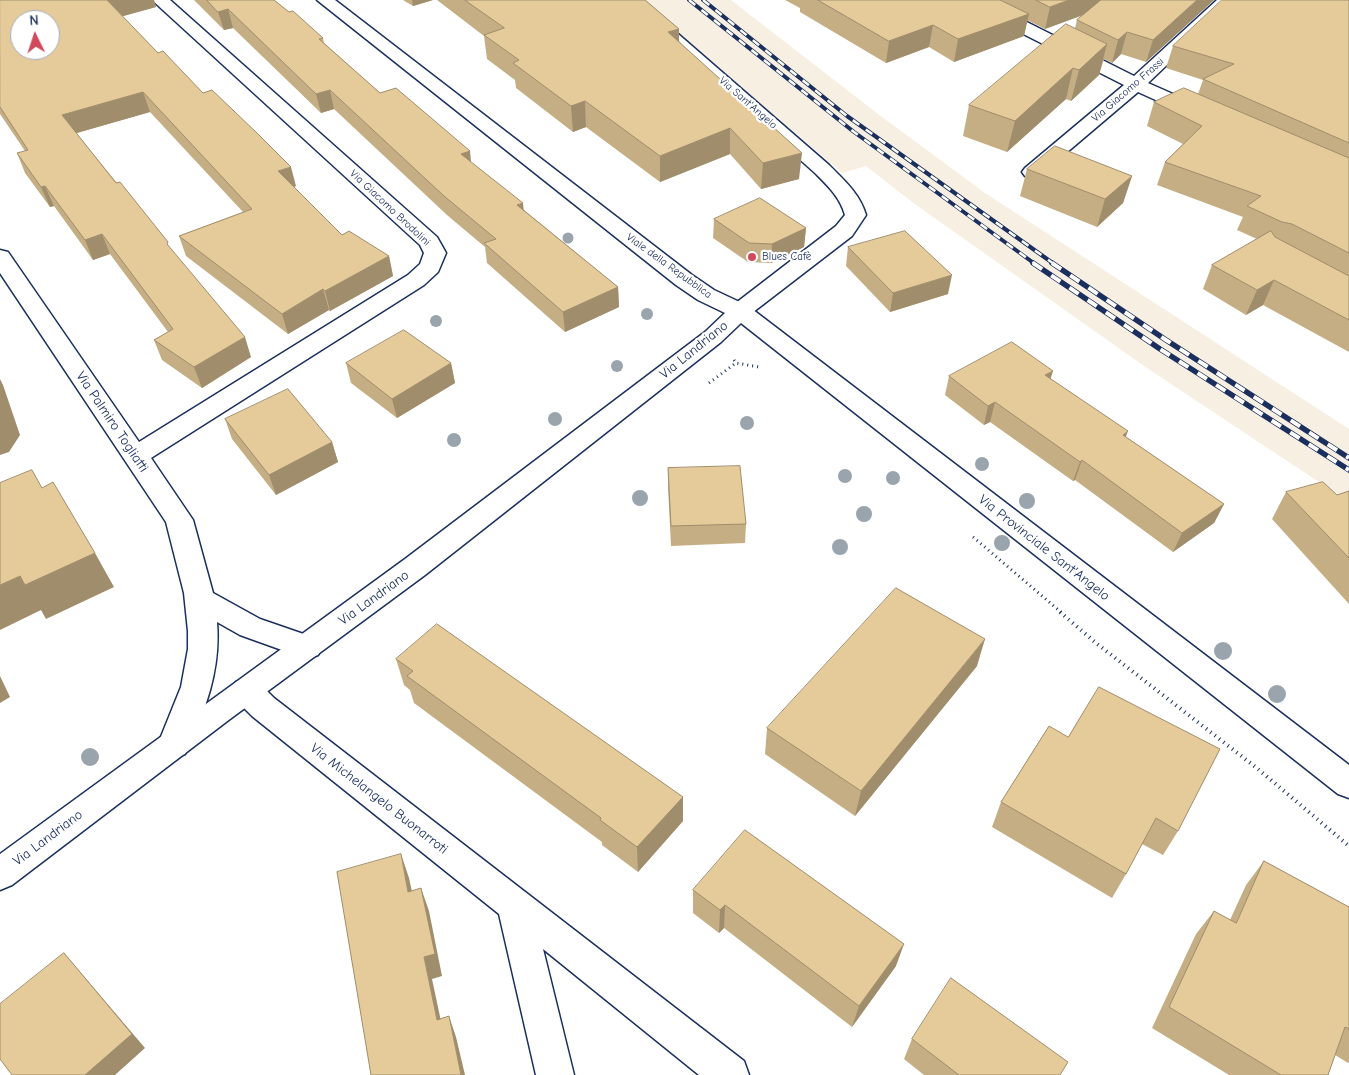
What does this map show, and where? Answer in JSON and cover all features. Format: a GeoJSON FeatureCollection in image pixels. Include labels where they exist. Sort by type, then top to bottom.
{"type":"FeatureCollection","features":[{"type":"Feature","properties":{"kind":"street","name":"Via Giacomo Brodolini"},"geometry":{"type":"LineString","coordinates":[[135,456],[416,280],[430,267],[435,253],[429,242],[160,0]]}},
{"type":"Feature","properties":{"kind":"street","name":"Viale della Repubblica"},"geometry":{"type":"LineString","coordinates":[[325,0],[684,280],[706,296],[740,311]]}},
{"type":"Feature","properties":{"kind":"street","name":"Viale della Repubblica"},"geometry":{"type":"LineString","coordinates":[[349,0],[724,288],[740,311]]}},
{"type":"Feature","properties":{"kind":"street","name":"Via Sant'Angelo"},"geometry":{"type":"LineString","coordinates":[[629,0],[822,168],[850,200],[856,215]]}},
{"type":"Feature","properties":{"kind":"street"},"geometry":{"type":"LineString","coordinates":[[970,0],[1136,84],[1216,120]]}},
{"type":"Feature","properties":{"kind":"street","name":"Via Giacomo Frassi"},"geometry":{"type":"LineString","coordinates":[[1027,176],[1136,84],[1227,0]]}},
{"type":"Feature","properties":{"kind":"street","name":"Via Landriano"},"geometry":{"type":"LineString","coordinates":[[0,874],[416,567],[713,337],[740,311],[844,231],[853,222],[856,215]]}},
{"type":"Feature","properties":{"kind":"street","name":"Via Palmiro Togliatti"},"geometry":{"type":"LineString","coordinates":[[0,257],[179,520],[191,556],[203,634],[201,670],[189,709],[174,744]]}},
{"type":"Feature","properties":{"kind":"street","name":"Via Provinciale Sant'Angelo"},"geometry":{"type":"LineString","coordinates":[[740,311],[1349,784]]}},
{"type":"Feature","properties":{"kind":"street"},"geometry":{"type":"LineString","coordinates":[[198,598],[250,626],[307,647]]}},
{"type":"Feature","properties":{"kind":"street","name":"Via Michelangelo Buonarroti"},"geometry":{"type":"LineString","coordinates":[[247,691],[263,707],[730,1075]]}},
{"type":"Feature","properties":{"kind":"street"},"geometry":{"type":"LineString","coordinates":[[514,905],[555,1075]]}},
{"type":"Feature","properties":{"kind":"path"},"geometry":{"type":"LineString","coordinates":[[713,337],[736,363],[762,367]]}},
{"type":"Feature","properties":{"kind":"path"},"geometry":{"type":"LineString","coordinates":[[967,533],[1096,643],[1258,768],[1349,846]]}},
{"type":"Feature","properties":{"kind":"shaded area"},"geometry":{"type":"Polygon","coordinates":[[[640,0],[731,0],[878,114],[985,193],[1349,429],[1349,502],[1144,366],[912,202],[866,166],[842,173],[640,0]]]}},
{"type":"Feature","properties":{"kind":"building"},"geometry":{"type":"Polygon","coordinates":[[[0,0],[107,0],[158,53],[163,51],[203,93],[212,90],[291,167],[278,171],[342,235],[349,231],[389,256],[325,291],[323,289],[282,314],[179,236],[252,209],[143,92],[62,115],[116,183],[120,182],[168,242],[167,244],[245,337],[194,367],[154,340],[173,329],[102,234],[85,240],[45,186],[41,187],[17,153],[28,150],[0,107],[0,0]]]}},
{"type":"Feature","properties":{"kind":"building"},"geometry":{"type":"Polygon","coordinates":[[[207,0],[274,0],[289,12],[293,11],[323,38],[319,39],[380,93],[396,88],[470,151],[461,154],[523,203],[517,205],[618,287],[563,312],[484,243],[496,239],[444,196],[330,90],[316,94],[228,9],[218,12],[207,0]]]}},
{"type":"Feature","properties":{"kind":"building"},"geometry":{"type":"Polygon","coordinates":[[[465,0],[645,0],[679,29],[668,32],[802,153],[763,163],[730,128],[660,156],[585,101],[571,106],[513,63],[519,60],[484,35],[504,28],[465,0]]]}},
{"type":"Feature","properties":{"kind":"building"},"geometry":{"type":"Polygon","coordinates":[[[818,0],[1000,0],[1029,14],[958,39],[933,25],[889,41],[818,0]]]}},
{"type":"Feature","properties":{"kind":"building"},"geometry":{"type":"Polygon","coordinates":[[[1036,0],[1069,0],[1050,7],[1036,0]]]}},
{"type":"Feature","properties":{"kind":"building"},"geometry":{"type":"Polygon","coordinates":[[[1101,0],[1197,0],[1153,40],[1127,32],[1118,40],[1077,20],[1101,0]]]}},
{"type":"Feature","properties":{"kind":"building"},"geometry":{"type":"Polygon","coordinates":[[[1222,0],[1349,0],[1349,143],[1203,79],[1234,64],[1173,46],[1222,0]]]}},
{"type":"Feature","properties":{"kind":"building"},"geometry":{"type":"Polygon","coordinates":[[[1066,24],[1107,44],[1079,70],[1073,68],[1015,121],[969,105],[1066,24]]]}},
{"type":"Feature","properties":{"kind":"building"},"geometry":{"type":"Polygon","coordinates":[[[1184,88],[1349,158],[1349,253],[1292,224],[1282,222],[1247,206],[1261,196],[1165,162],[1202,126],[1154,102],[1184,88]]]}},
{"type":"Feature","properties":{"kind":"building"},"geometry":{"type":"Polygon","coordinates":[[[1055,146],[1132,176],[1105,199],[1027,169],[1055,146]]]}},
{"type":"Feature","properties":{"kind":"building"},"geometry":{"type":"Polygon","coordinates":[[[760,198],[806,228],[772,244],[749,243],[714,219],[760,198]]]}},
{"type":"Feature","properties":{"kind":"building"},"geometry":{"type":"Polygon","coordinates":[[[905,231],[952,275],[893,293],[848,247],[905,231]]]}},
{"type":"Feature","properties":{"kind":"building"},"geometry":{"type":"Polygon","coordinates":[[[1271,231],[1275,237],[1349,276],[1349,320],[1274,280],[1257,290],[1212,265],[1271,231]]]}},
{"type":"Feature","properties":{"kind":"building"},"geometry":{"type":"Polygon","coordinates":[[[404,330],[451,363],[392,399],[346,363],[404,330]]]}},
{"type":"Feature","properties":{"kind":"building"},"geometry":{"type":"Polygon","coordinates":[[[1012,342],[1053,371],[1045,375],[1128,431],[1123,435],[1224,504],[1182,533],[1082,460],[1080,462],[995,402],[988,406],[949,376],[1012,342]]]}},
{"type":"Feature","properties":{"kind":"building"},"geometry":{"type":"Polygon","coordinates":[[[288,389],[332,442],[269,475],[225,419],[288,389]]]}},
{"type":"Feature","properties":{"kind":"building"},"geometry":{"type":"Polygon","coordinates":[[[740,466],[746,524],[671,526],[668,468],[740,466]]]}},
{"type":"Feature","properties":{"kind":"building"},"geometry":{"type":"Polygon","coordinates":[[[32,470],[42,488],[53,482],[95,553],[25,585],[20,576],[0,585],[0,483],[32,470]]]}},
{"type":"Feature","properties":{"kind":"building"},"geometry":{"type":"Polygon","coordinates":[[[1323,482],[1337,495],[1349,491],[1349,558],[1286,492],[1323,482]]]}},
{"type":"Feature","properties":{"kind":"building"},"geometry":{"type":"Polygon","coordinates":[[[896,588],[985,639],[861,791],[767,728],[896,588]]]}},
{"type":"Feature","properties":{"kind":"building"},"geometry":{"type":"Polygon","coordinates":[[[437,624],[683,797],[637,847],[600,820],[601,818],[407,676],[413,671],[396,659],[437,624]]]}},
{"type":"Feature","properties":{"kind":"building"},"geometry":{"type":"Polygon","coordinates":[[[1099,687],[1220,749],[1178,831],[1156,818],[1126,874],[1001,802],[1049,726],[1068,737],[1099,687]]]}},
{"type":"Feature","properties":{"kind":"building"},"geometry":{"type":"Polygon","coordinates":[[[745,830],[904,944],[859,1006],[725,905],[720,910],[693,890],[745,830]]]}},
{"type":"Feature","properties":{"kind":"building"},"geometry":{"type":"Polygon","coordinates":[[[401,854],[408,892],[421,888],[435,954],[424,957],[437,1020],[449,1016],[461,1075],[371,1075],[337,872],[401,854]]]}},
{"type":"Feature","properties":{"kind":"building"},"geometry":{"type":"Polygon","coordinates":[[[1264,861],[1349,907],[1349,1029],[1345,1027],[1328,1075],[1281,1075],[1169,1007],[1214,911],[1236,923],[1264,861]]]}},
{"type":"Feature","properties":{"kind":"building"},"geometry":{"type":"Polygon","coordinates":[[[64,953],[132,1034],[85,1075],[12,1075],[0,1059],[0,1004],[64,953]]]}},
{"type":"Feature","properties":{"kind":"building"},"geometry":{"type":"Polygon","coordinates":[[[951,978],[1068,1062],[1060,1075],[959,1075],[912,1039],[951,978]]]}},
{"type":"Feature","properties":{"kind":"railway"},"geometry":{"type":"LineString","coordinates":[[689,0],[854,132],[1035,264]]}},
{"type":"Feature","properties":{"kind":"railway"},"geometry":{"type":"LineString","coordinates":[[703,0],[847,116],[1054,264]]}},
{"type":"Feature","properties":{"kind":"railway"},"geometry":{"type":"LineString","coordinates":[[1033,263],[1160,349],[1349,470]]}},
{"type":"Feature","properties":{"kind":"railway"},"geometry":{"type":"LineString","coordinates":[[1052,263],[1166,340],[1349,458]]}},
{"type":"Feature","properties":{"kind":"place","name":"Blues Cafè"},"geometry":{"type":"Point","coordinates":[752,257]}}]}
